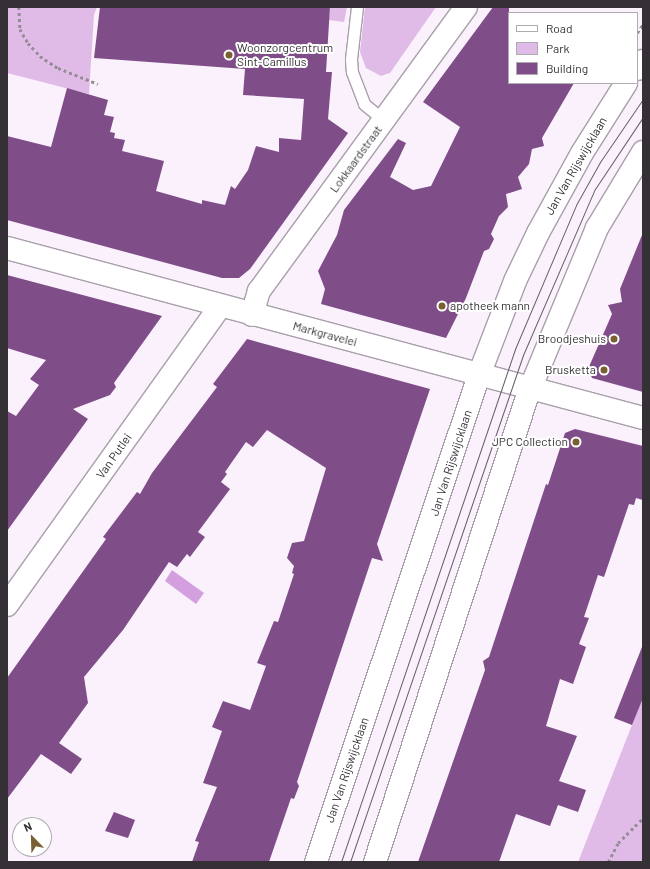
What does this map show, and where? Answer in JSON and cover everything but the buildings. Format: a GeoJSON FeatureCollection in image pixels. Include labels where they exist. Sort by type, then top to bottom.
{"type":"FeatureCollection","features":[{"type":"Feature","properties":{"kind":"main road","name":"Lokkaardstraat"},"geometry":{"type":"LineString","coordinates":[[252,314],[259,291],[466,7]]}},
{"type":"Feature","properties":{"kind":"main road","name":"Jan Van Rijswijcklaan"},"geometry":{"type":"LineString","coordinates":[[316,862],[479,375],[515,281],[538,233],[586,147],[625,84]]}},
{"type":"Feature","properties":{"kind":"main road"},"geometry":{"type":"LineString","coordinates":[[375,862],[530,389],[597,228],[643,152]]}},
{"type":"Feature","properties":{"kind":"main road","name":"Markgravelei"},"geometry":{"type":"LineString","coordinates":[[7,248],[643,418]]}},
{"type":"Feature","properties":{"kind":"main road","name":"Van Putlei"},"geometry":{"type":"LineString","coordinates":[[7,605],[220,306]]}},
{"type":"Feature","properties":{"kind":"lane"},"geometry":{"type":"LineString","coordinates":[[357,7],[351,59],[352,72],[364,104],[384,120]]}},
{"type":"Feature","properties":{"kind":"path"},"geometry":{"type":"LineString","coordinates":[[19,7],[20,29],[28,43],[40,56],[64,71],[98,84]]}},
{"type":"Feature","properties":{"kind":"path"},"geometry":{"type":"LineString","coordinates":[[608,862],[618,843],[643,818]]}},
{"type":"Feature","properties":{"kind":"green space"},"geometry":{"type":"Polygon","coordinates":[[[7,7],[97,7],[94,15],[89,94],[7,73],[7,7]]]}},
{"type":"Feature","properties":{"kind":"green space"},"geometry":{"type":"Polygon","coordinates":[[[330,7],[347,7],[344,22],[329,20],[330,7]]]}},
{"type":"Feature","properties":{"kind":"green space"},"geometry":{"type":"Polygon","coordinates":[[[365,7],[436,7],[390,73],[381,76],[366,68],[360,52],[365,7]]]}},
{"type":"Feature","properties":{"kind":"green space"},"geometry":{"type":"Polygon","coordinates":[[[643,697],[643,862],[578,862],[643,697]]]}},
{"type":"Feature","properties":{"kind":"shaded area"},"geometry":{"type":"Polygon","coordinates":[[[172,570],[204,593],[196,604],[165,581],[172,570]]]}},
{"type":"Feature","properties":{"kind":"tram line"},"geometry":{"type":"LineString","coordinates":[[341,862],[515,349],[576,205],[600,162],[643,99]]}},
{"type":"Feature","properties":{"kind":"tram line"},"geometry":{"type":"LineString","coordinates":[[350,862],[523,355],[595,189],[643,117]]}},
{"type":"Feature","properties":{"kind":"place","name":"Woonzorgcentrum Sint-Camillus"},"geometry":{"type":"Point","coordinates":[229,55]}},
{"type":"Feature","properties":{"kind":"place","name":"apotheek mann"},"geometry":{"type":"Point","coordinates":[442,306]}},
{"type":"Feature","properties":{"kind":"place","name":"Broodjeshuis"},"geometry":{"type":"Point","coordinates":[614,339]}},
{"type":"Feature","properties":{"kind":"place","name":"Brusketta"},"geometry":{"type":"Point","coordinates":[604,370]}},
{"type":"Feature","properties":{"kind":"place","name":"JPC Collection"},"geometry":{"type":"Point","coordinates":[576,442]}}]}
